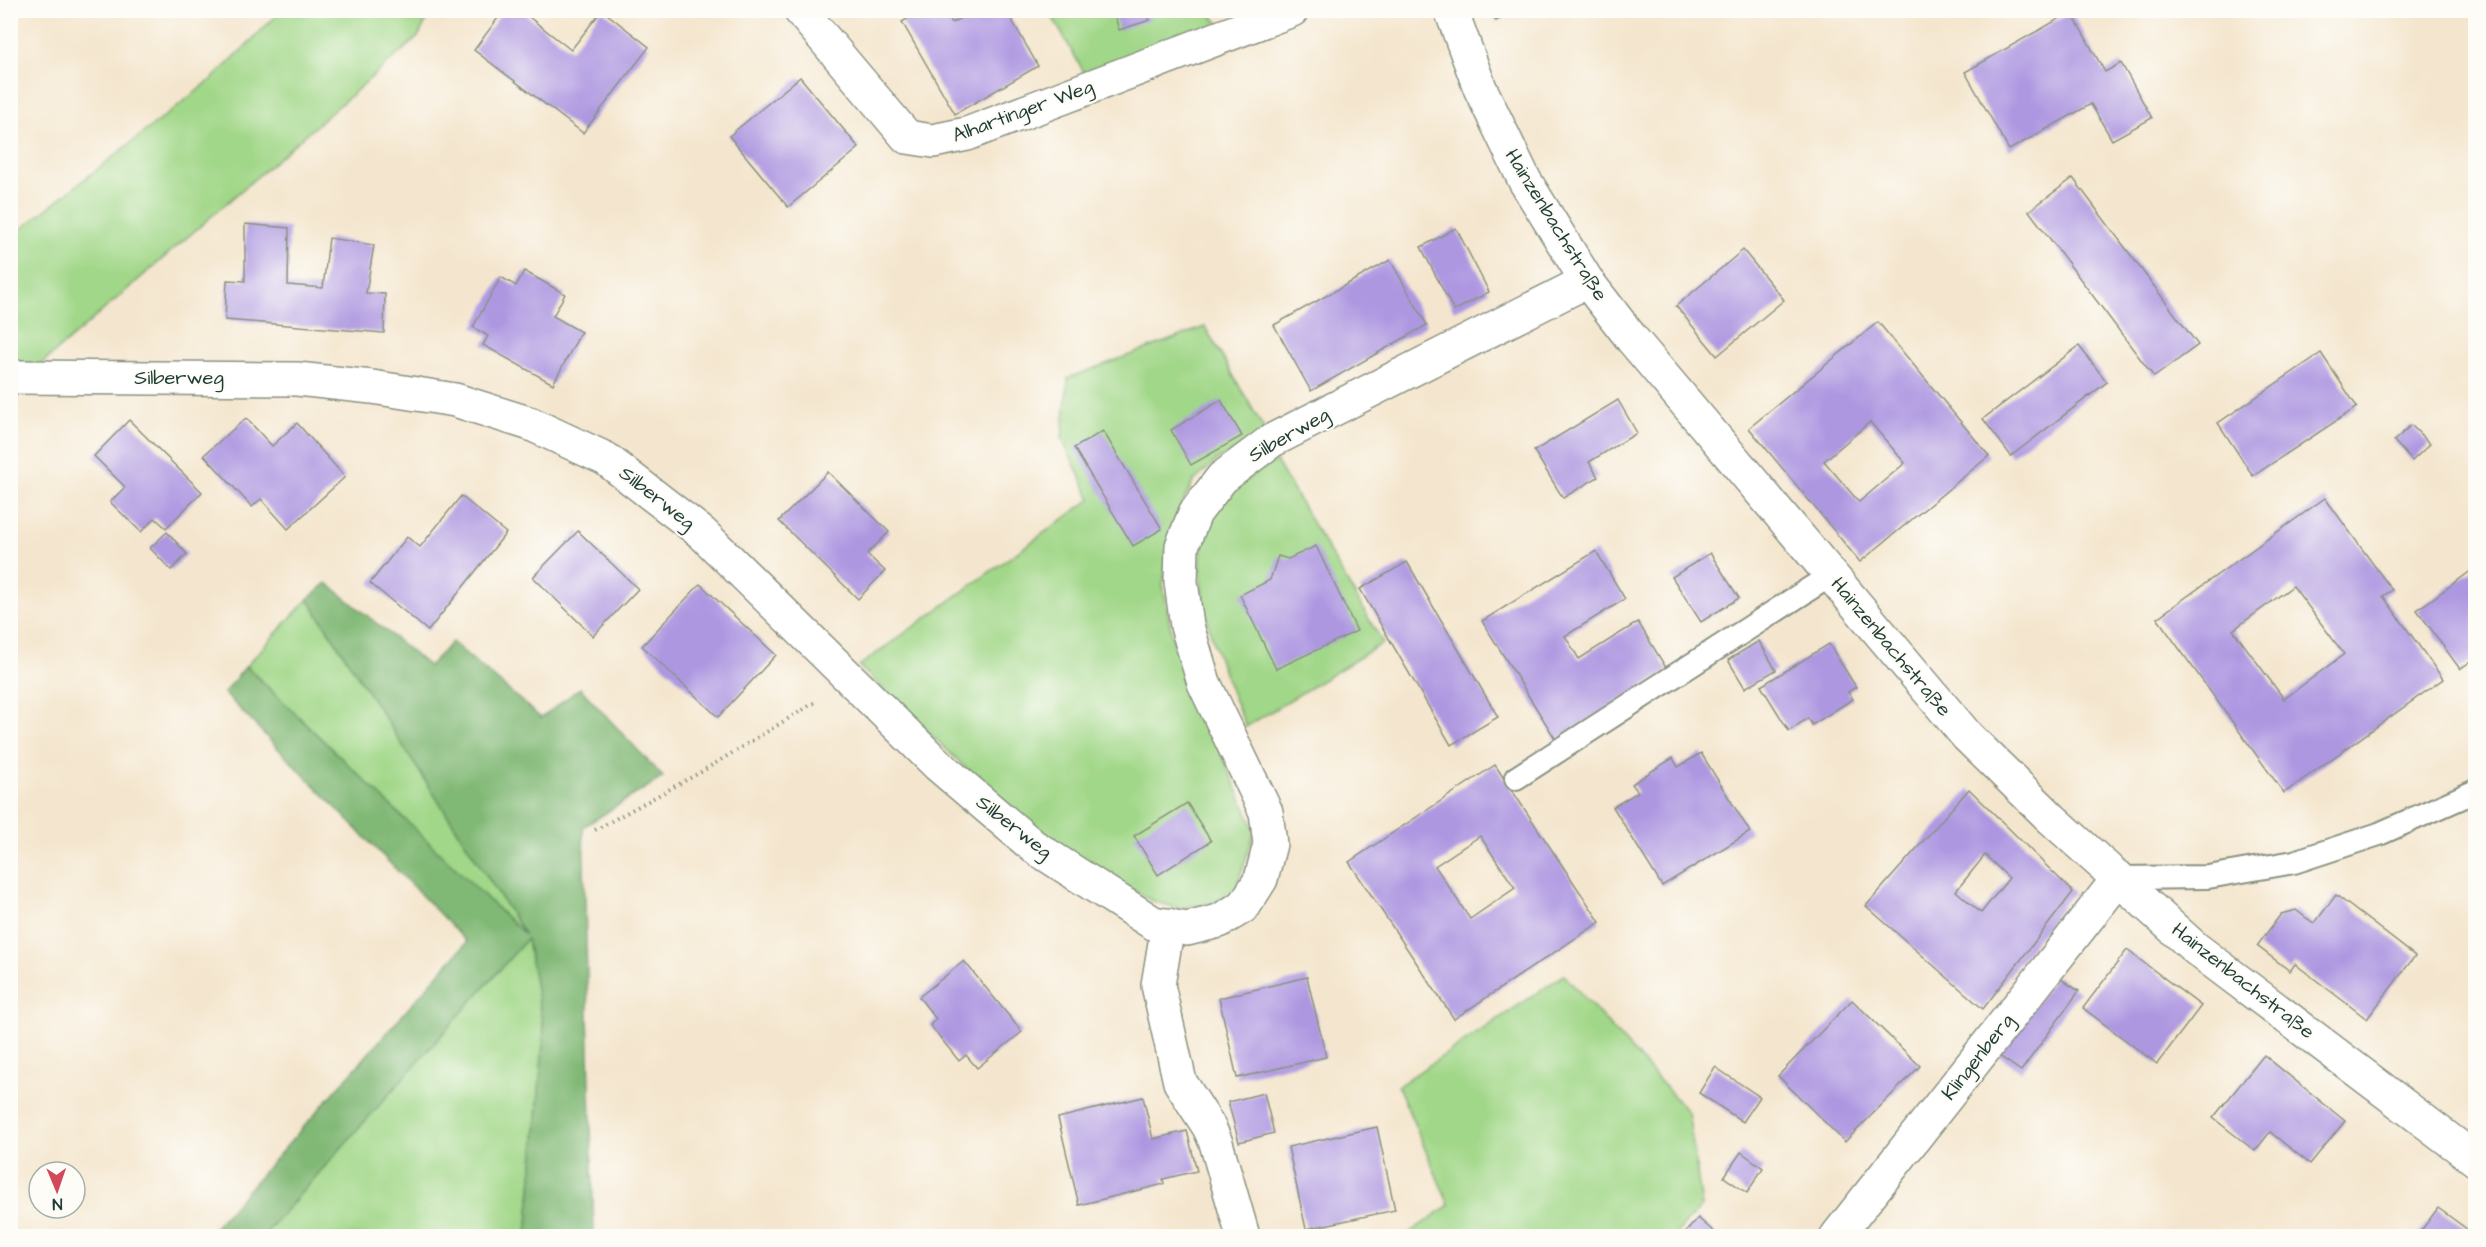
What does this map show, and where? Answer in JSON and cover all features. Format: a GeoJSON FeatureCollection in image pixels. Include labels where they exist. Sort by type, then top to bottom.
{"type":"FeatureCollection","features":[{"type":"Feature","properties":{"kind":"street","name":"Alhartinger Weg"},"geometry":{"type":"LineString","coordinates":[[801,10],[907,137],[933,141],[967,134],[1292,10]]}},
{"type":"Feature","properties":{"kind":"street","name":"Hainzenbachstraße"},"geometry":{"type":"LineString","coordinates":[[1451,10],[1480,88],[1503,138],[1525,181],[1587,281],[1632,339],[1967,736],[2052,819],[2195,948],[2475,1161]]}},
{"type":"Feature","properties":{"kind":"street","name":"Silberweg"},"geometry":{"type":"LineString","coordinates":[[13,377],[297,379],[372,387],[455,400],[531,424],[606,459],[702,533],[938,765],[1033,846],[1153,923],[1187,929],[1219,921],[1244,906],[1261,879],[1270,844],[1266,812],[1204,683],[1187,626],[1180,582],[1182,546],[1195,513],[1222,478],[1271,441],[1587,281]]}},
{"type":"Feature","properties":{"kind":"street","name":"Klingenberg"},"geometry":{"type":"LineString","coordinates":[[1837,1236],[2119,878]]}},
{"type":"Feature","properties":{"kind":"street"},"geometry":{"type":"LineString","coordinates":[[1168,925],[1158,985],[1180,1082],[1209,1127],[1216,1143],[1243,1236]]}},
{"type":"Feature","properties":{"kind":"lane"},"geometry":{"type":"LineString","coordinates":[[1516,778],[1831,575]]}},
{"type":"Feature","properties":{"kind":"lane"},"geometry":{"type":"LineString","coordinates":[[2119,878],[2208,877],[2294,862],[2379,834],[2475,791]]}},
{"type":"Feature","properties":{"kind":"path"},"geometry":{"type":"LineString","coordinates":[[595,830],[701,772],[813,705],[845,675]]}},
{"type":"Feature","properties":{"kind":"green space"},"geometry":{"type":"Polygon","coordinates":[[[274,11],[431,11],[418,37],[39,366],[11,366],[11,237],[212,79],[275,17],[274,11]]]}},
{"type":"Feature","properties":{"kind":"green space"},"geometry":{"type":"Polygon","coordinates":[[[1049,11],[1209,11],[1220,26],[1085,74],[1049,11]]]}},
{"type":"Feature","properties":{"kind":"green space"},"geometry":{"type":"Polygon","coordinates":[[[1205,327],[1266,432],[1216,461],[1193,482],[1170,531],[1163,585],[1173,641],[1255,831],[1236,889],[1212,903],[1177,908],[1150,900],[1050,841],[971,773],[859,666],[1091,499],[1062,439],[1068,378],[1205,327]]]}},
{"type":"Feature","properties":{"kind":"green space"},"geometry":{"type":"Polygon","coordinates":[[[1276,461],[1383,643],[1246,727],[1225,676],[1207,619],[1202,590],[1201,561],[1205,534],[1222,501],[1243,482],[1276,461]]]}},
{"type":"Feature","properties":{"kind":"green space"},"geometry":{"type":"Polygon","coordinates":[[[327,583],[429,666],[452,642],[541,718],[580,688],[663,777],[583,827],[594,1236],[527,1236],[544,1032],[527,939],[263,1236],[207,1236],[467,942],[224,693],[246,666],[525,935],[308,599],[327,583]]]}},
{"type":"Feature","properties":{"kind":"green space"},"geometry":{"type":"Polygon","coordinates":[[[308,599],[527,938],[246,666],[308,599]]]}},
{"type":"Feature","properties":{"kind":"green space"},"geometry":{"type":"Polygon","coordinates":[[[527,938],[544,1032],[527,1236],[263,1236],[527,938]]]}},
{"type":"Feature","properties":{"kind":"green space"},"geometry":{"type":"Polygon","coordinates":[[[1564,975],[1688,1112],[1702,1206],[1674,1236],[1405,1236],[1449,1205],[1398,1086],[1564,975]]]}},
{"type":"Feature","properties":{"kind":"building"},"geometry":{"type":"Polygon","coordinates":[[[504,10],[520,10],[571,50],[602,10],[649,47],[583,133],[474,50],[504,10]]]}},
{"type":"Feature","properties":{"kind":"building"},"geometry":{"type":"Polygon","coordinates":[[[922,10],[945,10],[952,23],[974,10],[1006,10],[1038,66],[955,114],[902,22],[922,10]]]}},
{"type":"Feature","properties":{"kind":"building"},"geometry":{"type":"Polygon","coordinates":[[[1113,10],[1147,10],[1150,20],[1119,30],[1113,10]]]}},
{"type":"Feature","properties":{"kind":"building"},"geometry":{"type":"Polygon","coordinates":[[[1491,10],[1517,10],[1496,21],[1491,10]]]}},
{"type":"Feature","properties":{"kind":"building"},"geometry":{"type":"Polygon","coordinates":[[[2071,12],[2105,72],[2121,63],[2152,118],[2112,140],[2091,104],[2009,150],[1965,72],[2071,12]]]}},
{"type":"Feature","properties":{"kind":"building"},"geometry":{"type":"Polygon","coordinates":[[[800,77],[859,148],[788,207],[729,136],[800,77]]]}},
{"type":"Feature","properties":{"kind":"building"},"geometry":{"type":"Polygon","coordinates":[[[2073,178],[2198,345],[2154,377],[2029,211],[2073,178]]]}},
{"type":"Feature","properties":{"kind":"building"},"geometry":{"type":"Polygon","coordinates":[[[245,224],[289,228],[288,285],[323,288],[329,238],[374,245],[366,293],[385,294],[384,333],[225,320],[227,280],[245,281],[245,224]]]}},
{"type":"Feature","properties":{"kind":"building"},"geometry":{"type":"Polygon","coordinates":[[[1456,228],[1489,292],[1454,311],[1421,247],[1456,228]]]}},
{"type":"Feature","properties":{"kind":"building"},"geometry":{"type":"Polygon","coordinates":[[[1743,250],[1784,300],[1717,356],[1676,306],[1743,250]]]}},
{"type":"Feature","properties":{"kind":"building"},"geometry":{"type":"Polygon","coordinates":[[[1390,260],[1427,325],[1311,391],[1274,325],[1390,260]]]}},
{"type":"Feature","properties":{"kind":"building"},"geometry":{"type":"Polygon","coordinates":[[[524,271],[565,294],[553,316],[581,332],[553,384],[483,345],[488,336],[473,327],[501,277],[516,286],[524,271]]]}},
{"type":"Feature","properties":{"kind":"building"},"geometry":{"type":"Polygon","coordinates":[[[1878,322],[1989,456],[1860,562],[1749,428],[1878,322]],[[1870,422],[1824,461],[1859,502],[1905,463],[1870,422]]]}},
{"type":"Feature","properties":{"kind":"building"},"geometry":{"type":"Polygon","coordinates":[[[2079,346],[2107,382],[2011,456],[1983,419],[2079,346]]]}},
{"type":"Feature","properties":{"kind":"building"},"geometry":{"type":"Polygon","coordinates":[[[2321,353],[2357,407],[2253,476],[2218,423],[2321,353]]]}},
{"type":"Feature","properties":{"kind":"building"},"geometry":{"type":"Polygon","coordinates":[[[1221,400],[1242,436],[1191,465],[1171,430],[1221,400]]]}},
{"type":"Feature","properties":{"kind":"building"},"geometry":{"type":"Polygon","coordinates":[[[1618,400],[1637,433],[1589,462],[1598,477],[1563,498],[1534,451],[1618,400]]]}},
{"type":"Feature","properties":{"kind":"building"},"geometry":{"type":"Polygon","coordinates":[[[246,418],[272,446],[297,423],[345,477],[288,529],[261,499],[252,507],[204,455],[246,418]]]}},
{"type":"Feature","properties":{"kind":"building"},"geometry":{"type":"Polygon","coordinates":[[[129,420],[202,492],[166,528],[155,518],[141,532],[110,502],[125,487],[94,456],[129,420]]]}},
{"type":"Feature","properties":{"kind":"building"},"geometry":{"type":"Polygon","coordinates":[[[2411,425],[2430,444],[2412,461],[2394,441],[2411,425]]]}},
{"type":"Feature","properties":{"kind":"building"},"geometry":{"type":"Polygon","coordinates":[[[1103,431],[1162,529],[1133,546],[1074,448],[1103,431]]]}},
{"type":"Feature","properties":{"kind":"building"},"geometry":{"type":"Polygon","coordinates":[[[828,472],[889,532],[867,554],[885,571],[858,599],[779,521],[828,472]]]}},
{"type":"Feature","properties":{"kind":"building"},"geometry":{"type":"Polygon","coordinates":[[[461,496],[506,533],[428,631],[370,583],[407,537],[420,547],[461,496]]]}},
{"type":"Feature","properties":{"kind":"building"},"geometry":{"type":"Polygon","coordinates":[[[2325,498],[2392,590],[2383,596],[2443,679],[2284,793],[2157,618],[2325,498]],[[2293,586],[2233,630],[2284,699],[2344,654],[2293,586]]]}},
{"type":"Feature","properties":{"kind":"building"},"geometry":{"type":"Polygon","coordinates":[[[578,531],[638,589],[593,636],[533,577],[578,531]]]}},
{"type":"Feature","properties":{"kind":"building"},"geometry":{"type":"Polygon","coordinates":[[[167,532],[187,554],[171,570],[150,548],[167,532]]]}},
{"type":"Feature","properties":{"kind":"building"},"geometry":{"type":"Polygon","coordinates":[[[1316,546],[1357,631],[1276,669],[1240,595],[1270,580],[1278,556],[1288,559],[1316,546]]]}},
{"type":"Feature","properties":{"kind":"building"},"geometry":{"type":"Polygon","coordinates":[[[1596,551],[1625,599],[1565,636],[1579,659],[1638,622],[1668,671],[1556,740],[1482,621],[1596,551]]]}},
{"type":"Feature","properties":{"kind":"building"},"geometry":{"type":"Polygon","coordinates":[[[1710,553],[1739,598],[1701,622],[1672,577],[1710,553]]]}},
{"type":"Feature","properties":{"kind":"building"},"geometry":{"type":"Polygon","coordinates":[[[1407,562],[1498,717],[1451,745],[1360,589],[1407,562]]]}},
{"type":"Feature","properties":{"kind":"building"},"geometry":{"type":"Polygon","coordinates":[[[2475,568],[2475,658],[2460,669],[2417,610],[2475,568]]]}},
{"type":"Feature","properties":{"kind":"building"},"geometry":{"type":"Polygon","coordinates":[[[700,584],[776,655],[718,717],[642,646],[700,584]]]}},
{"type":"Feature","properties":{"kind":"building"},"geometry":{"type":"Polygon","coordinates":[[[1759,641],[1776,670],[1745,688],[1728,660],[1759,641]]]}},
{"type":"Feature","properties":{"kind":"building"},"geometry":{"type":"Polygon","coordinates":[[[1829,644],[1856,687],[1848,692],[1853,699],[1812,725],[1808,718],[1789,731],[1761,686],[1829,644]]]}},
{"type":"Feature","properties":{"kind":"building"},"geometry":{"type":"Polygon","coordinates":[[[1701,753],[1750,832],[1662,886],[1613,807],[1638,792],[1632,784],[1673,758],[1678,767],[1701,753]]]}},
{"type":"Feature","properties":{"kind":"building"},"geometry":{"type":"Polygon","coordinates":[[[1495,765],[1600,922],[1454,1019],[1349,862],[1495,765]],[[1480,836],[1435,866],[1470,919],[1515,888],[1480,836]]]}},
{"type":"Feature","properties":{"kind":"building"},"geometry":{"type":"Polygon","coordinates":[[[1969,789],[2073,892],[1983,1009],[1866,906],[1969,789]],[[1985,855],[1956,891],[1981,913],[2009,878],[1985,855]]]}},
{"type":"Feature","properties":{"kind":"building"},"geometry":{"type":"Polygon","coordinates":[[[1187,803],[1211,841],[1158,875],[1134,836],[1187,803]]]}},
{"type":"Feature","properties":{"kind":"building"},"geometry":{"type":"Polygon","coordinates":[[[2336,895],[2415,956],[2367,1019],[2295,964],[2290,971],[2257,946],[2281,914],[2296,910],[2314,924],[2336,895]]]}},
{"type":"Feature","properties":{"kind":"building"},"geometry":{"type":"Polygon","coordinates":[[[2127,950],[2201,1006],[2157,1064],[2083,1008],[2127,950]]]}},
{"type":"Feature","properties":{"kind":"building"},"geometry":{"type":"Polygon","coordinates":[[[964,961],[1022,1032],[977,1068],[966,1055],[959,1061],[930,1025],[936,1019],[919,997],[964,961]]]}},
{"type":"Feature","properties":{"kind":"building"},"geometry":{"type":"Polygon","coordinates":[[[2056,976],[2079,991],[2021,1071],[1998,1055],[2056,976]]]}},
{"type":"Feature","properties":{"kind":"building"},"geometry":{"type":"Polygon","coordinates":[[[1307,977],[1326,1057],[1237,1078],[1219,998],[1307,977]]]}},
{"type":"Feature","properties":{"kind":"building"},"geometry":{"type":"Polygon","coordinates":[[[1852,1000],[1920,1066],[1845,1142],[1778,1076],[1852,1000]]]}},
{"type":"Feature","properties":{"kind":"building"},"geometry":{"type":"Polygon","coordinates":[[[2264,1055],[2345,1121],[2310,1164],[2270,1132],[2255,1151],[2213,1118],[2264,1055]]]}},
{"type":"Feature","properties":{"kind":"building"},"geometry":{"type":"Polygon","coordinates":[[[1715,1067],[1760,1097],[1743,1122],[1699,1093],[1715,1067]]]}},
{"type":"Feature","properties":{"kind":"building"},"geometry":{"type":"Polygon","coordinates":[[[1264,1093],[1274,1133],[1239,1142],[1228,1102],[1264,1093]]]}},
{"type":"Feature","properties":{"kind":"building"},"geometry":{"type":"Polygon","coordinates":[[[1143,1097],[1153,1139],[1187,1131],[1197,1171],[1163,1179],[1164,1184],[1079,1205],[1058,1118],[1143,1097]]]}},
{"type":"Feature","properties":{"kind":"building"},"geometry":{"type":"Polygon","coordinates":[[[1377,1127],[1395,1210],[1306,1229],[1288,1147],[1377,1127]]]}},
{"type":"Feature","properties":{"kind":"building"},"geometry":{"type":"Polygon","coordinates":[[[1741,1152],[1763,1168],[1747,1193],[1724,1177],[1741,1152]]]}},
{"type":"Feature","properties":{"kind":"building"},"geometry":{"type":"Polygon","coordinates":[[[2438,1208],[2475,1235],[2475,1236],[2417,1236],[2438,1208]]]}},
{"type":"Feature","properties":{"kind":"building"},"geometry":{"type":"Polygon","coordinates":[[[1698,1218],[1719,1236],[1682,1236],[1698,1218]]]}}]}
